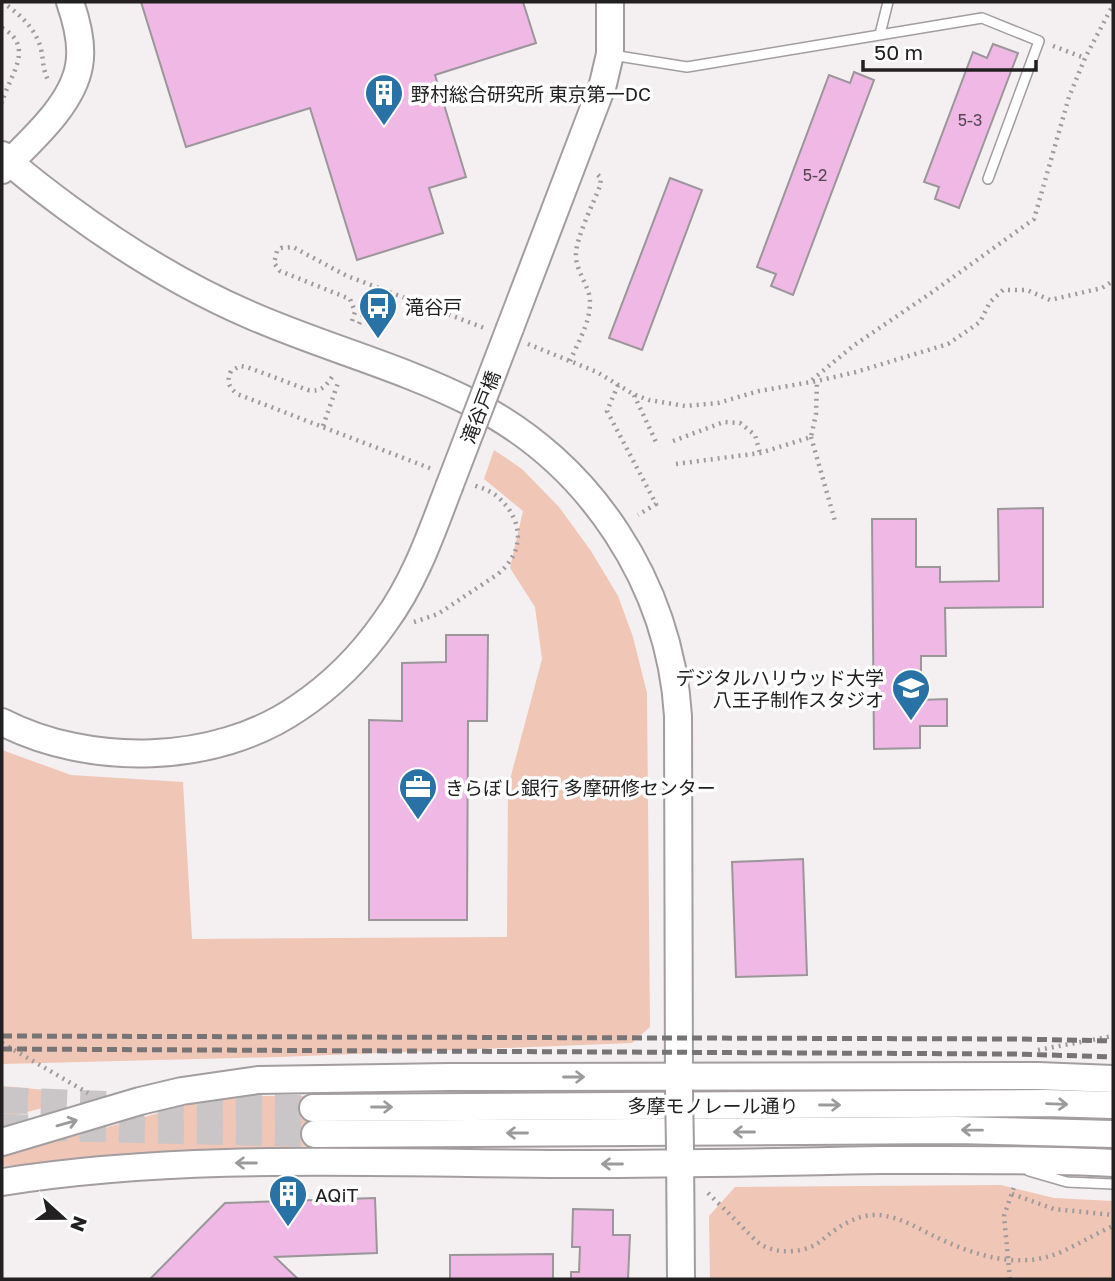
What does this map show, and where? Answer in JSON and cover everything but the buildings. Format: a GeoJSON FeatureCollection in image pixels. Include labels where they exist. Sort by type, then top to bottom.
{"type":"FeatureCollection","features":[{"type":"Feature","properties":{"kind":"main road"},"geometry":{"type":"LineString","coordinates":[[70,2],[77,20],[80,44],[79,67],[70,91],[52,117],[4,162],[116,242],[162,272],[204,294],[276,326],[431,384],[504,420],[537,444],[584,488],[629,554],[653,601],[671,657],[678,716],[681,1279]]}},
{"type":"Feature","properties":{"kind":"main road","name":"滝谷戸橋"},"geometry":{"type":"LineString","coordinates":[[2,722],[59,743],[107,753],[169,753],[214,744],[254,732],[274,722],[321,690],[364,650],[386,622],[416,572],[449,479],[595,107],[610,54],[610,2]]}},
{"type":"Feature","properties":{"kind":"main road"},"geometry":{"type":"LineString","coordinates":[[2,1142],[140,1101],[183,1091],[258,1080],[438,1077],[679,1084],[1038,1076],[1113,1079]]}},
{"type":"Feature","properties":{"kind":"main road","name":"多摩モノレール通り"},"geometry":{"type":"LineString","coordinates":[[313,1108],[1045,1103],[1113,1105]]}},
{"type":"Feature","properties":{"kind":"main road","name":"多摩モノレール通り"},"geometry":{"type":"LineString","coordinates":[[315,1134],[956,1130],[1113,1134]]}},
{"type":"Feature","properties":{"kind":"main road"},"geometry":{"type":"LineString","coordinates":[[2,1182],[107,1168],[211,1163],[680,1156],[1113,1163]]}},
{"type":"Feature","properties":{"kind":"lane"},"geometry":{"type":"LineString","coordinates":[[880,34],[888,2]]}},
{"type":"Feature","properties":{"kind":"lane"},"geometry":{"type":"LineString","coordinates":[[610,54],[687,67],[982,18],[1039,41],[988,179]]}},
{"type":"Feature","properties":{"kind":"lane"},"geometry":{"type":"LineString","coordinates":[[989,1159],[1067,1182],[1113,1184]]}},
{"type":"Feature","properties":{"kind":"path"},"geometry":{"type":"LineString","coordinates":[[2,2],[32,29],[41,48],[43,69],[50,83]]}},
{"type":"Feature","properties":{"kind":"path"},"geometry":{"type":"LineString","coordinates":[[814,381],[853,346],[1034,219],[1069,97],[1085,58],[1113,5]]}},
{"type":"Feature","properties":{"kind":"path"},"geometry":{"type":"LineString","coordinates":[[2,29],[16,40],[20,54],[2,103]]}},
{"type":"Feature","properties":{"kind":"path"},"geometry":{"type":"LineString","coordinates":[[1039,41],[1085,58]]}},
{"type":"Feature","properties":{"kind":"path"},"geometry":{"type":"LineString","coordinates":[[570,361],[590,307],[576,254],[600,187],[601,178],[590,169]]}},
{"type":"Feature","properties":{"kind":"path"},"geometry":{"type":"LineString","coordinates":[[352,321],[355,312],[350,299],[280,271],[274,263],[277,251],[293,247],[347,276],[507,333],[597,373],[633,394],[663,403],[692,406],[718,403],[759,391],[856,372],[948,344],[980,322],[990,302],[1003,290],[1027,290],[1050,300],[1102,288],[1113,281]]}},
{"type":"Feature","properties":{"kind":"path"},"geometry":{"type":"LineString","coordinates":[[359,324],[376,287]]}},
{"type":"Feature","properties":{"kind":"path"},"geometry":{"type":"LineString","coordinates":[[332,377],[323,389],[316,391],[247,367],[235,368],[229,376],[230,387],[237,394],[323,426],[449,479],[487,490],[504,504],[516,526],[519,538],[516,551],[506,567],[438,614],[410,623]]}},
{"type":"Feature","properties":{"kind":"path"},"geometry":{"type":"LineString","coordinates":[[323,426],[339,380]]}},
{"type":"Feature","properties":{"kind":"path"},"geometry":{"type":"LineString","coordinates":[[814,381],[816,414],[811,438],[835,521]]}},
{"type":"Feature","properties":{"kind":"path"},"geometry":{"type":"LineString","coordinates":[[618,385],[607,411],[656,503],[638,515]]}},
{"type":"Feature","properties":{"kind":"path"},"geometry":{"type":"LineString","coordinates":[[633,394],[656,442]]}},
{"type":"Feature","properties":{"kind":"path"},"geometry":{"type":"LineString","coordinates":[[673,441],[724,422],[740,423],[755,435],[760,453]]}},
{"type":"Feature","properties":{"kind":"path"},"geometry":{"type":"LineString","coordinates":[[676,464],[760,453],[811,438]]}},
{"type":"Feature","properties":{"kind":"path"},"geometry":{"type":"LineString","coordinates":[[1037,1050],[1113,1036]]}},
{"type":"Feature","properties":{"kind":"path"},"geometry":{"type":"LineString","coordinates":[[2,1043],[92,1095]]}},
{"type":"Feature","properties":{"kind":"path"},"geometry":{"type":"LineString","coordinates":[[1010,1279],[1004,1216],[1015,1184]]}},
{"type":"Feature","properties":{"kind":"path"},"geometry":{"type":"LineString","coordinates":[[708,1194],[761,1245],[773,1250],[804,1250],[819,1243],[831,1231],[853,1220],[873,1215],[903,1221],[961,1248],[1009,1261],[1026,1261],[1059,1253],[1113,1226]]}},
{"type":"Feature","properties":{"kind":"path"},"geometry":{"type":"LineString","coordinates":[[1012,1194],[1054,1209],[1113,1215]]}},
{"type":"Feature","properties":{"kind":"shaded area"},"geometry":{"type":"Polygon","coordinates":[[[494,450],[522,469],[559,507],[591,551],[618,596],[633,637],[647,693],[650,1027],[632,1043],[280,1057],[2,1064],[2,750],[71,775],[183,782],[192,939],[507,937],[508,787],[542,659],[535,607],[510,568],[523,511],[484,479],[494,450]]]}},
{"type":"Feature","properties":{"kind":"shaded area"},"geometry":{"type":"Polygon","coordinates":[[[2,1086],[46,1090],[53,1093],[54,1100],[51,1106],[2,1118],[2,1086]]]}},
{"type":"Feature","properties":{"kind":"shaded area"},"geometry":{"type":"Polygon","coordinates":[[[259,1096],[308,1096],[310,1146],[2,1166],[2,1156],[199,1102],[259,1096]]]}},
{"type":"Feature","properties":{"kind":"shaded area"},"geometry":{"type":"Polygon","coordinates":[[[1001,1185],[1054,1198],[1113,1201],[1113,1279],[710,1279],[709,1216],[735,1187],[1001,1185]]]}},
{"type":"Feature","properties":{"kind":"tunnel"},"geometry":{"type":"LineString","coordinates":[[2,1100],[187,1107],[313,1108]]}},
{"type":"Feature","properties":{"kind":"tunnel"},"geometry":{"type":"LineString","coordinates":[[2,1127],[315,1134]]}},
{"type":"Feature","properties":{"kind":"railway"},"geometry":{"type":"LineString","coordinates":[[2,1036],[1113,1041]]}},
{"type":"Feature","properties":{"kind":"railway"},"geometry":{"type":"LineString","coordinates":[[2,1049],[1017,1054],[1113,1057]]}},
{"type":"Feature","properties":{"kind":"place","name":"野村総合研究所 東京第一DC"},"geometry":{"type":"Point","coordinates":[384,127]}},
{"type":"Feature","properties":{"kind":"place","name":"滝谷戸"},"geometry":{"type":"Point","coordinates":[378,340]}},
{"type":"Feature","properties":{"kind":"place","name":"デジタルハリウッド大学 八王子制作スタジオ"},"geometry":{"type":"Point","coordinates":[911,722]}},
{"type":"Feature","properties":{"kind":"place","name":"きらぼし銀行 多摩研修センター"},"geometry":{"type":"Point","coordinates":[418,821]}},
{"type":"Feature","properties":{"kind":"place","name":"AQiT"},"geometry":{"type":"Point","coordinates":[288,1228]}}]}
